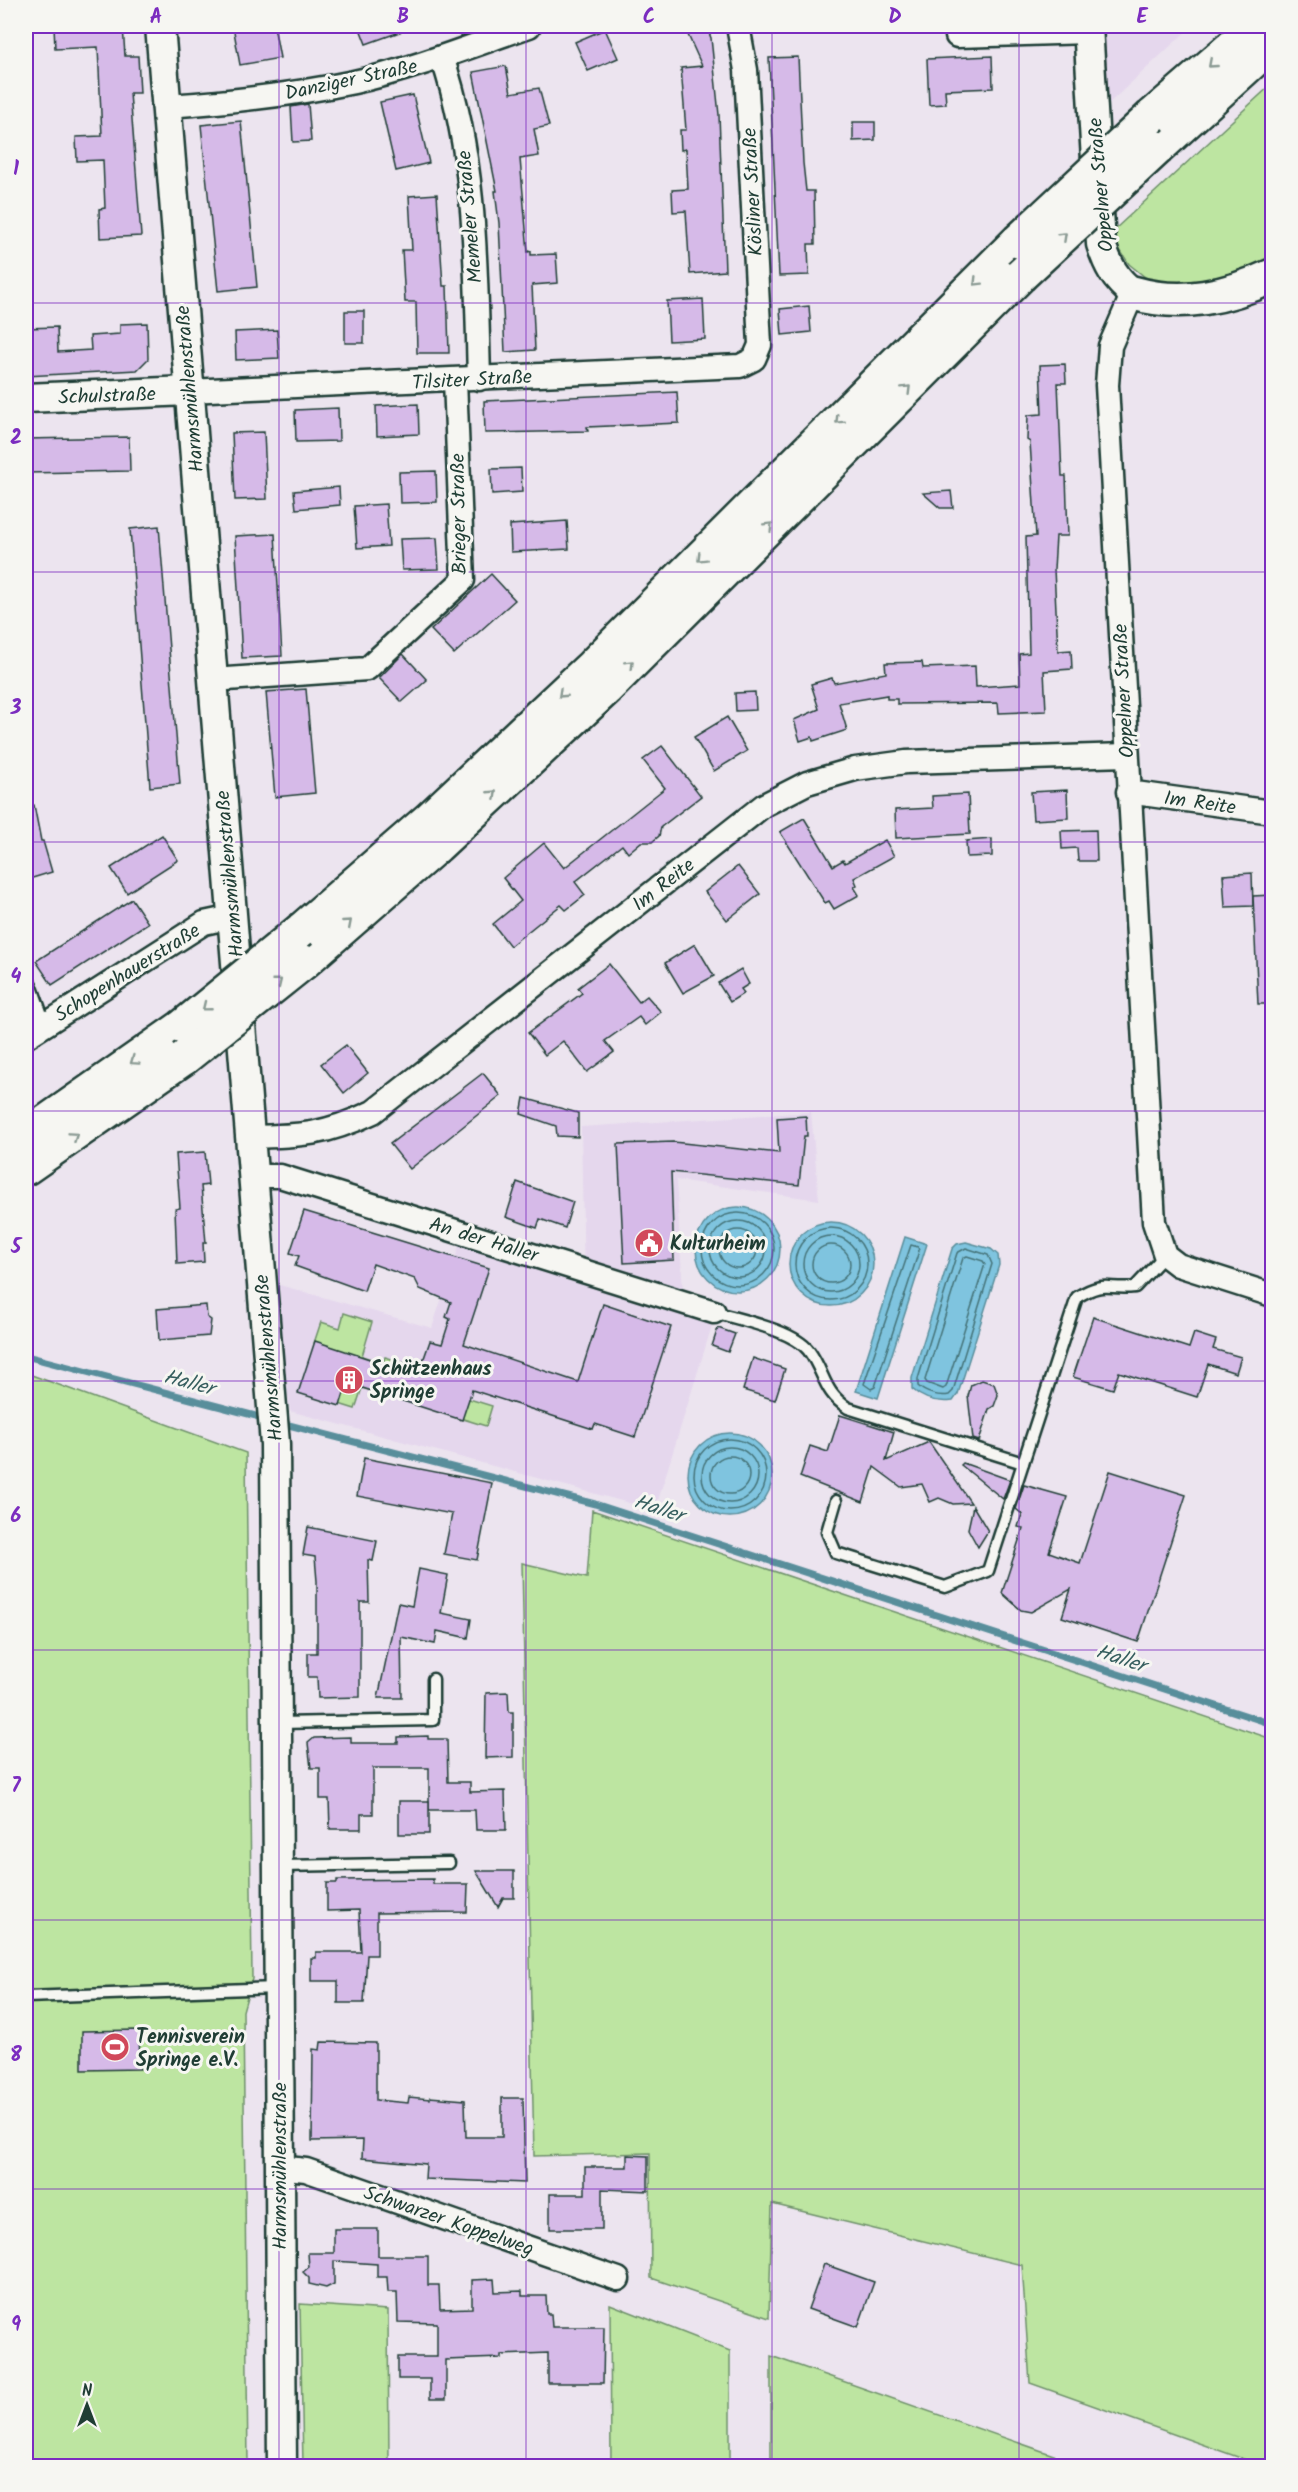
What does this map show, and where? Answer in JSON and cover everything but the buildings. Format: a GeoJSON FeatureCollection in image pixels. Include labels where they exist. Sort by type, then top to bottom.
{"type":"FeatureCollection","features":[{"type":"Feature","properties":{"kind":"highway"},"geometry":{"type":"LineString","coordinates":[[302,946],[429,819],[591,666],[1018,241],[1152,116],[1256,26]]}},
{"type":"Feature","properties":{"kind":"highway"},"geometry":{"type":"LineString","coordinates":[[26,1168],[302,946],[437,846],[606,689],[1020,276],[1272,44]]}},
{"type":"Feature","properties":{"kind":"highway"},"geometry":{"type":"LineString","coordinates":[[1220,91],[1272,58]]}},
{"type":"Feature","properties":{"kind":"highway"},"geometry":{"type":"LineString","coordinates":[[1133,293],[1170,301],[1210,298],[1272,276]]}},
{"type":"Feature","properties":{"kind":"highway"},"geometry":{"type":"LineString","coordinates":[[26,1136],[182,1042]]}},
{"type":"Feature","properties":{"kind":"street","name":"Harmsmühlenstraße"},"geometry":{"type":"LineString","coordinates":[[160,26],[275,1443],[278,2167],[282,2466]]}},
{"type":"Feature","properties":{"kind":"street","name":"Danziger Straße"},"geometry":{"type":"LineString","coordinates":[[167,106],[302,91],[355,81],[442,57],[529,26]]}},
{"type":"Feature","properties":{"kind":"street","name":"Kösliner Straße"},"geometry":{"type":"LineString","coordinates":[[738,26],[746,70],[760,345],[754,359]]}},
{"type":"Feature","properties":{"kind":"street"},"geometry":{"type":"LineString","coordinates":[[957,36],[1088,29]]}},
{"type":"Feature","properties":{"kind":"street","name":"Oppelner Straße"},"geometry":{"type":"LineString","coordinates":[[1088,29],[1101,244],[1108,266],[1119,282],[1133,293],[1110,346],[1107,385],[1128,792],[1154,1222],[1165,1255]]}},
{"type":"Feature","properties":{"kind":"street","name":"Memeler Straße"},"geometry":{"type":"LineString","coordinates":[[442,57],[465,154],[471,209],[479,379]]}},
{"type":"Feature","properties":{"kind":"street","name":"Tilsiter Straße"},"geometry":{"type":"LineString","coordinates":[[188,392],[740,366],[754,359]]}},
{"type":"Feature","properties":{"kind":"street","name":"Brieger Straße"},"geometry":{"type":"LineString","coordinates":[[213,680],[367,669],[463,580],[455,380]]}},
{"type":"Feature","properties":{"kind":"street","name":"Schulstraße"},"geometry":{"type":"LineString","coordinates":[[26,398],[188,392]]}},
{"type":"Feature","properties":{"kind":"street","name":"Im Reite"},"geometry":{"type":"LineString","coordinates":[[249,1137],[300,1136],[340,1128],[373,1112],[764,806],[807,783],[855,769],[906,762],[1126,755]]}},
{"type":"Feature","properties":{"kind":"street","name":"Im Reite"},"geometry":{"type":"LineString","coordinates":[[1128,792],[1272,812]]}},
{"type":"Feature","properties":{"kind":"street","name":"Schopenhauerstraße"},"geometry":{"type":"LineString","coordinates":[[33,1032],[204,923],[232,917]]}},
{"type":"Feature","properties":{"kind":"street"},"geometry":{"type":"LineString","coordinates":[[26,988],[33,1032]]}},
{"type":"Feature","properties":{"kind":"street","name":"An der Haller"},"geometry":{"type":"LineString","coordinates":[[252,1176],[280,1176],[714,1312]]}},
{"type":"Feature","properties":{"kind":"street"},"geometry":{"type":"LineString","coordinates":[[1165,1255],[1178,1265],[1195,1272],[1272,1295]]}},
{"type":"Feature","properties":{"kind":"street","name":"Schwarzer Koppelweg"},"geometry":{"type":"LineString","coordinates":[[278,2167],[306,2170],[618,2279]]}},
{"type":"Feature","properties":{"kind":"lane"},"geometry":{"type":"LineString","coordinates":[[836,1501],[827,1532],[836,1552],[945,1587],[988,1571],[1077,1297],[1097,1285],[1135,1287],[1165,1255]]}},
{"type":"Feature","properties":{"kind":"lane"},"geometry":{"type":"LineString","coordinates":[[714,1312],[794,1338],[808,1351],[826,1388],[836,1400],[848,1408],[1023,1463]]}},
{"type":"Feature","properties":{"kind":"lane"},"geometry":{"type":"LineString","coordinates":[[276,1723],[433,1720],[433,1679]]}},
{"type":"Feature","properties":{"kind":"lane"},"geometry":{"type":"LineString","coordinates":[[276,1866],[449,1863]]}},
{"type":"Feature","properties":{"kind":"lane"},"geometry":{"type":"LineString","coordinates":[[26,1997],[278,1988]]}},
{"type":"Feature","properties":{"kind":"shaded area"},"geometry":{"type":"Polygon","coordinates":[[[1104,26],[1192,26],[1105,107],[1104,26]]]}},
{"type":"Feature","properties":{"kind":"shaded area"},"geometry":{"type":"Polygon","coordinates":[[[811,1112],[819,1200],[676,1180],[683,1291],[719,1303],[655,1510],[290,1411],[276,1284],[432,1328],[460,1243],[584,1282],[581,1127],[811,1112]]]}},
{"type":"Feature","properties":{"kind":"green space"},"geometry":{"type":"Polygon","coordinates":[[[1272,84],[1272,262],[1224,282],[1164,286],[1145,277],[1129,264],[1118,247],[1114,230],[1272,84]]]}},
{"type":"Feature","properties":{"kind":"green space"},"geometry":{"type":"Polygon","coordinates":[[[344,1313],[372,1322],[362,1356],[383,1363],[385,1357],[405,1363],[401,1378],[492,1406],[486,1426],[362,1388],[355,1409],[323,1399],[338,1351],[314,1343],[321,1322],[340,1328],[344,1313]]]}},
{"type":"Feature","properties":{"kind":"green space"},"geometry":{"type":"Polygon","coordinates":[[[26,1373],[246,1453],[252,1979],[243,2011],[248,2466],[26,2466],[26,1373]]]}},
{"type":"Feature","properties":{"kind":"green space"},"geometry":{"type":"Polygon","coordinates":[[[592,1510],[1272,1739],[1272,2466],[1263,2466],[1030,2383],[1022,2265],[772,2204],[769,2318],[651,2278],[650,2153],[534,2156],[522,1563],[587,1578],[592,1510]]]}},
{"type":"Feature","properties":{"kind":"green space"},"geometry":{"type":"Polygon","coordinates":[[[300,2304],[388,2310],[389,2466],[303,2466],[300,2304]]]}},
{"type":"Feature","properties":{"kind":"green space"},"geometry":{"type":"Polygon","coordinates":[[[610,2304],[730,2351],[730,2466],[611,2466],[610,2304]]]}},
{"type":"Feature","properties":{"kind":"green space"},"geometry":{"type":"Polygon","coordinates":[[[771,2356],[1085,2466],[771,2466],[771,2356]]]}},
{"type":"Feature","properties":{"kind":"water"},"geometry":{"type":"Polygon","coordinates":[[[738,1207],[754,1210],[768,1219],[777,1233],[780,1249],[777,1265],[768,1279],[754,1288],[738,1291],[722,1288],[708,1279],[699,1265],[696,1249],[699,1233],[708,1219],[722,1210],[738,1207]]]}},
{"type":"Feature","properties":{"kind":"water"},"geometry":{"type":"Polygon","coordinates":[[[831,1222],[847,1225],[861,1234],[870,1248],[873,1264],[870,1280],[861,1294],[847,1303],[831,1306],[815,1303],[801,1294],[792,1280],[789,1264],[792,1248],[801,1234],[815,1225],[831,1222]]]}},
{"type":"Feature","properties":{"kind":"water"},"geometry":{"type":"Polygon","coordinates":[[[905,1237],[927,1244],[878,1398],[856,1391],[905,1237]]]}},
{"type":"Feature","properties":{"kind":"water"},"geometry":{"type":"Polygon","coordinates":[[[966,1242],[991,1249],[998,1255],[999,1265],[958,1394],[953,1401],[936,1401],[912,1389],[912,1378],[952,1249],[957,1244],[966,1242]]]}},
{"type":"Feature","properties":{"kind":"water"},"geometry":{"type":"Polygon","coordinates":[[[730,1433],[746,1436],[760,1445],[769,1459],[772,1475],[769,1491],[760,1505],[746,1514],[730,1517],[714,1514],[700,1505],[691,1491],[688,1475],[691,1459],[700,1445],[714,1436],[730,1433]]]}},
{"type":"Feature","properties":{"kind":"waterway","name":"Haller"},"geometry":{"type":"LineString","coordinates":[[26,1356],[267,1419]]}},
{"type":"Feature","properties":{"kind":"waterway","name":"Haller"},"geometry":{"type":"LineString","coordinates":[[281,1423],[595,1504],[1272,1724]]}},
{"type":"Feature","properties":{"kind":"place","name":"Kulturheim"},"geometry":{"type":"Point","coordinates":[649,1243]}},
{"type":"Feature","properties":{"kind":"place","name":"Schützenhaus Springe"},"geometry":{"type":"Point","coordinates":[349,1380]}},
{"type":"Feature","properties":{"kind":"place","name":"Tennisverein Springe e.V."},"geometry":{"type":"Point","coordinates":[115,2047]}}]}
